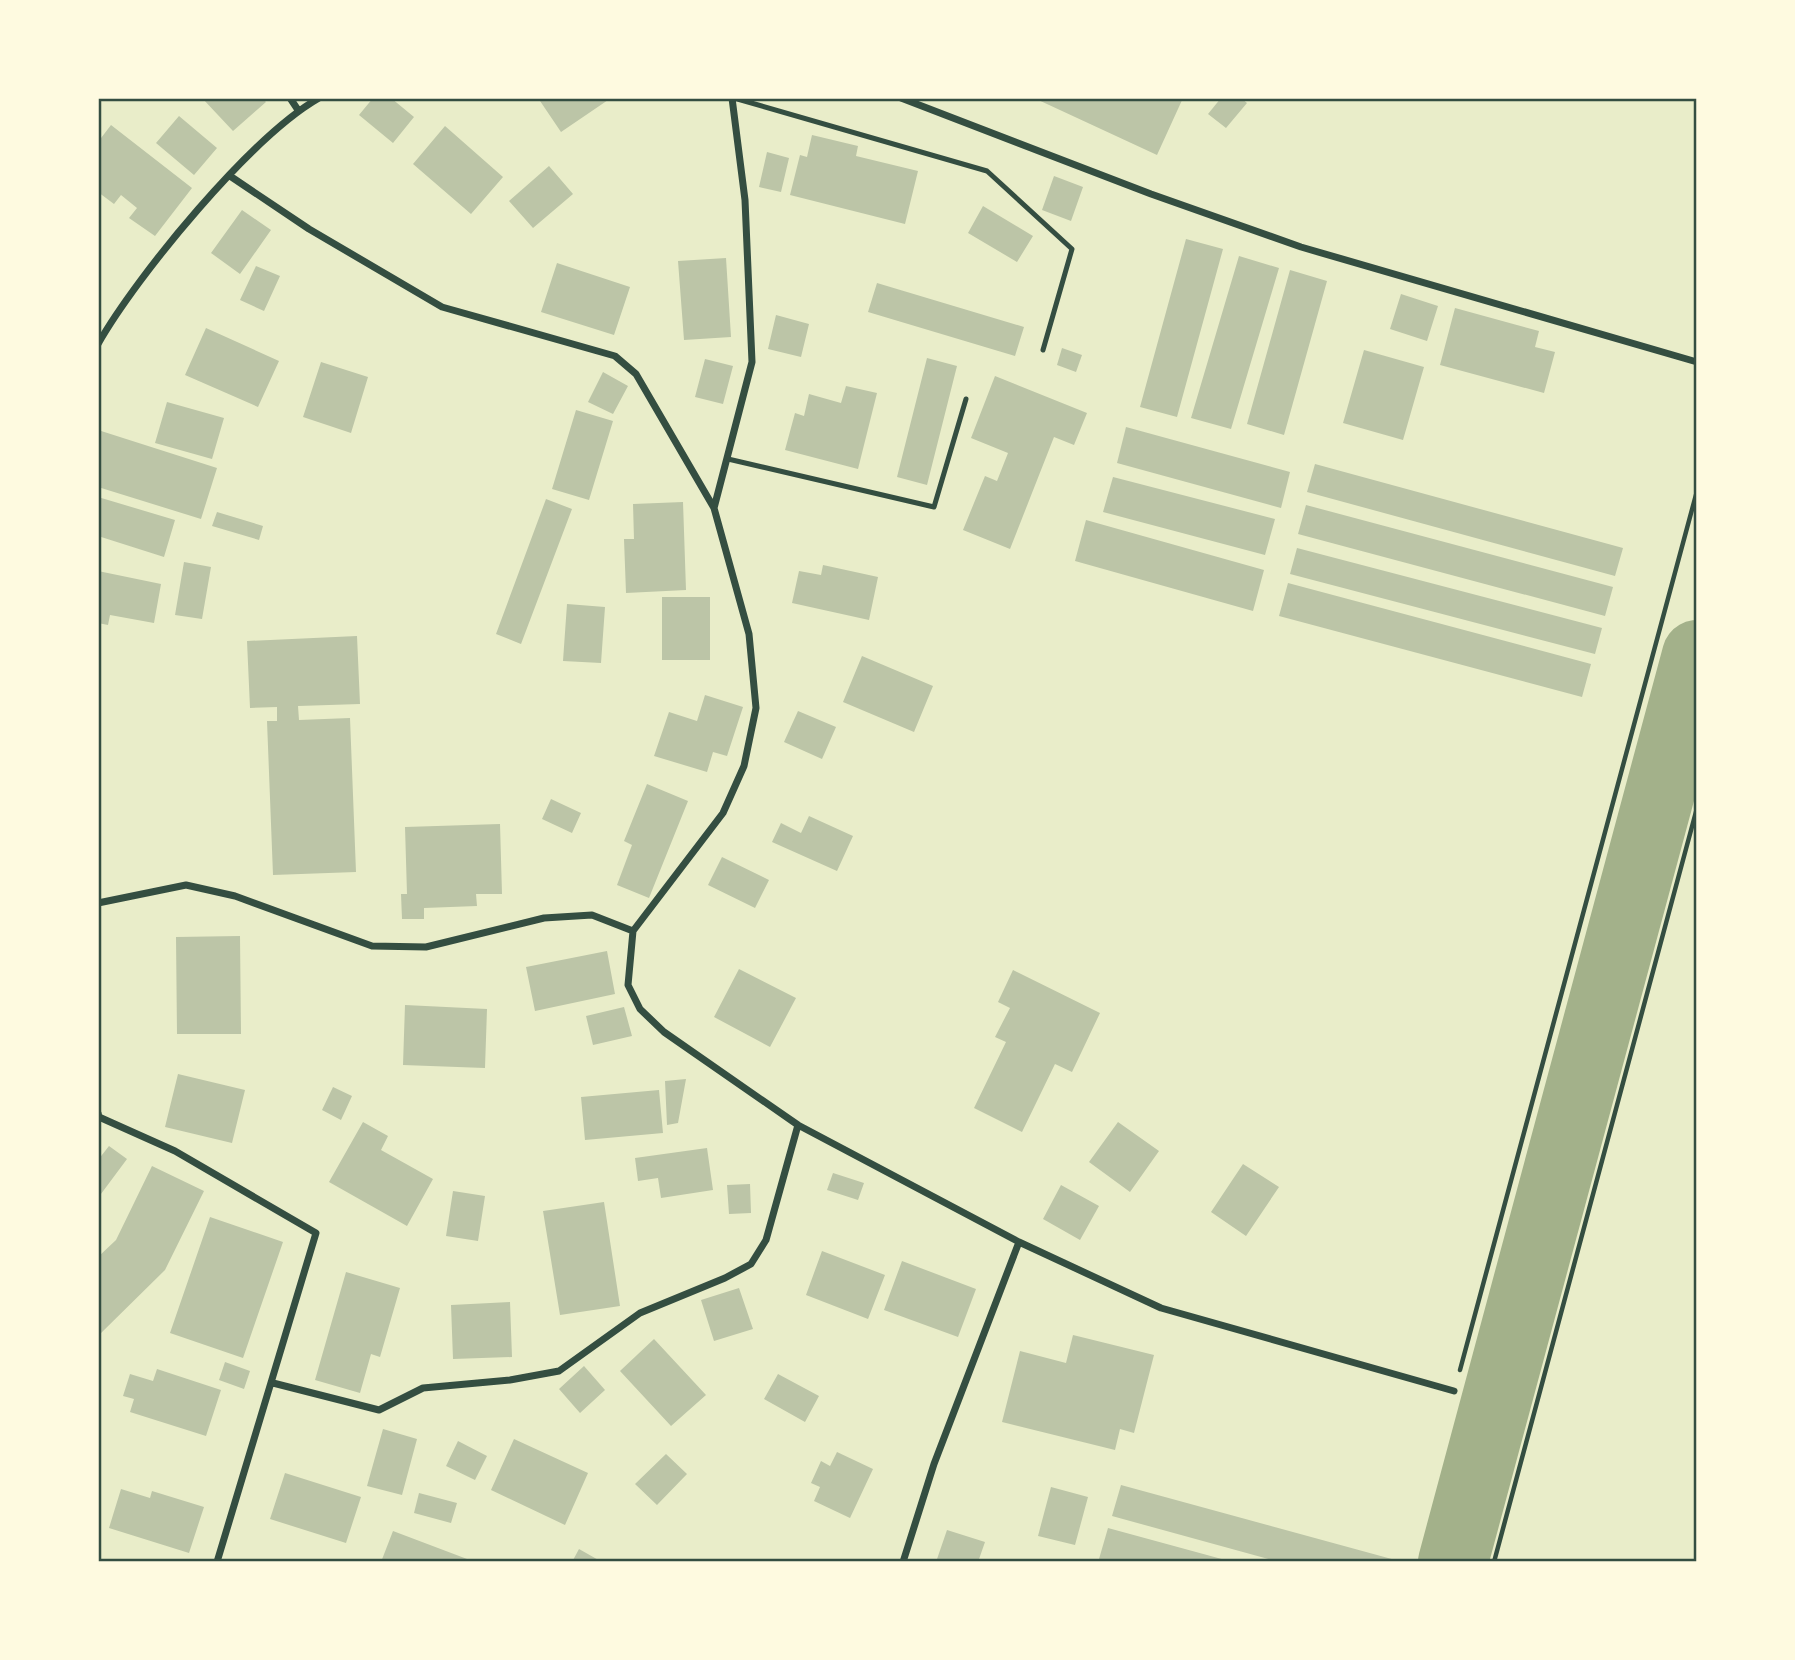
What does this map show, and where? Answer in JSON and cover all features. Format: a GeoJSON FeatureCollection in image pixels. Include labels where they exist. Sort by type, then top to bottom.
{"type":"FeatureCollection","features":[{"type":"Feature","properties":{"kind":"street"},"geometry":{"type":"LineString","coordinates":[[290,98],[298,110]]}},
{"type":"Feature","properties":{"kind":"street"},"geometry":{"type":"LineString","coordinates":[[98,344],[163,253],[230,176],[298,110],[319,98]]}},
{"type":"Feature","properties":{"kind":"street"},"geometry":{"type":"LineString","coordinates":[[714,508],[752,362],[745,200],[733,98]]}},
{"type":"Feature","properties":{"kind":"street"},"geometry":{"type":"LineString","coordinates":[[901,98],[1152,194],[1301,247],[1697,362]]}},
{"type":"Feature","properties":{"kind":"street"},"geometry":{"type":"LineString","coordinates":[[230,176],[320,235],[442,307],[614,356],[636,374],[714,508],[749,634],[756,708],[744,766],[723,813],[633,931],[628,985],[640,1009],[664,1032],[798,1125],[1018,1242],[1161,1308],[1454,1391]]}},
{"type":"Feature","properties":{"kind":"street"},"geometry":{"type":"LineString","coordinates":[[98,903],[186,885],[235,896],[372,946],[426,947],[544,918],[592,915],[633,931]]}},
{"type":"Feature","properties":{"kind":"street"},"geometry":{"type":"LineString","coordinates":[[98,1116],[175,1151],[316,1233],[273,1384],[217,1562]]}},
{"type":"Feature","properties":{"kind":"street"},"geometry":{"type":"LineString","coordinates":[[273,1384],[379,1410],[423,1388],[510,1380],[559,1371],[640,1312],[725,1278],[751,1264],[766,1240],[798,1125]]}},
{"type":"Feature","properties":{"kind":"street"},"geometry":{"type":"LineString","coordinates":[[903,1562],[934,1464],[1018,1242]]}},
{"type":"Feature","properties":{"kind":"lane"},"geometry":{"type":"LineString","coordinates":[[733,98],[987,171],[1072,250],[1043,351]]}},
{"type":"Feature","properties":{"kind":"lane"},"geometry":{"type":"LineString","coordinates":[[728,459],[934,507],[966,399]]}},
{"type":"Feature","properties":{"kind":"path"},"geometry":{"type":"LineString","coordinates":[[1454,1391],[1697,491]]}},
{"type":"Feature","properties":{"kind":"path"},"geometry":{"type":"LineString","coordinates":[[1493,1562],[1697,808]]}},
{"type":"Feature","properties":{"kind":"building"},"geometry":{"type":"Polygon","coordinates":[[[202,98],[262,98],[266,102],[233,131],[202,98]]]}},
{"type":"Feature","properties":{"kind":"building"},"geometry":{"type":"Polygon","coordinates":[[[373,98],[391,98],[414,117],[393,143],[359,115],[373,98]]]}},
{"type":"Feature","properties":{"kind":"building"},"geometry":{"type":"Polygon","coordinates":[[[538,98],[611,98],[561,132],[538,98]]]}},
{"type":"Feature","properties":{"kind":"building"},"geometry":{"type":"Polygon","coordinates":[[[1034,98],[1183,98],[1157,155],[1034,98]]]}},
{"type":"Feature","properties":{"kind":"building"},"geometry":{"type":"Polygon","coordinates":[[[1221,98],[1241,98],[1247,103],[1226,128],[1208,114],[1221,98]]]}},
{"type":"Feature","properties":{"kind":"building"},"geometry":{"type":"Polygon","coordinates":[[[179,116],[217,148],[194,175],[156,143],[179,116]]]}},
{"type":"Feature","properties":{"kind":"building"},"geometry":{"type":"Polygon","coordinates":[[[111,125],[192,188],[155,236],[129,218],[137,208],[121,195],[114,204],[98,192],[98,142],[111,125]]]}},
{"type":"Feature","properties":{"kind":"building"},"geometry":{"type":"Polygon","coordinates":[[[445,126],[503,177],[471,214],[413,164],[445,126]]]}},
{"type":"Feature","properties":{"kind":"building"},"geometry":{"type":"Polygon","coordinates":[[[812,135],[858,146],[856,156],[918,171],[905,224],[790,195],[800,155],[807,157],[812,135]]]}},
{"type":"Feature","properties":{"kind":"building"},"geometry":{"type":"Polygon","coordinates":[[[767,152],[789,158],[781,192],[759,187],[767,152]]]}},
{"type":"Feature","properties":{"kind":"building"},"geometry":{"type":"Polygon","coordinates":[[[549,166],[573,194],[533,228],[509,201],[549,166]]]}},
{"type":"Feature","properties":{"kind":"building"},"geometry":{"type":"Polygon","coordinates":[[[1054,176],[1083,187],[1071,221],[1042,210],[1054,176]]]}},
{"type":"Feature","properties":{"kind":"building"},"geometry":{"type":"Polygon","coordinates":[[[983,206],[1033,236],[1017,262],[968,233],[983,206]]]}},
{"type":"Feature","properties":{"kind":"building"},"geometry":{"type":"Polygon","coordinates":[[[242,210],[271,230],[240,274],[211,253],[242,210]]]}},
{"type":"Feature","properties":{"kind":"building"},"geometry":{"type":"Polygon","coordinates":[[[1186,239],[1223,249],[1177,417],[1140,407],[1186,239]]]}},
{"type":"Feature","properties":{"kind":"building"},"geometry":{"type":"Polygon","coordinates":[[[1239,256],[1279,268],[1231,429],[1191,418],[1239,256]]]}},
{"type":"Feature","properties":{"kind":"building"},"geometry":{"type":"Polygon","coordinates":[[[726,258],[731,337],[684,340],[678,261],[726,258]]]}},
{"type":"Feature","properties":{"kind":"building"},"geometry":{"type":"Polygon","coordinates":[[[557,263],[630,287],[614,335],[541,312],[557,263]]]}},
{"type":"Feature","properties":{"kind":"building"},"geometry":{"type":"Polygon","coordinates":[[[256,266],[280,276],[264,311],[240,300],[256,266]]]}},
{"type":"Feature","properties":{"kind":"building"},"geometry":{"type":"Polygon","coordinates":[[[1290,270],[1327,281],[1284,435],[1247,424],[1290,270]]]}},
{"type":"Feature","properties":{"kind":"building"},"geometry":{"type":"Polygon","coordinates":[[[877,283],[1024,327],[1015,356],[868,312],[877,283]]]}},
{"type":"Feature","properties":{"kind":"building"},"geometry":{"type":"Polygon","coordinates":[[[1401,294],[1438,306],[1427,341],[1390,329],[1401,294]]]}},
{"type":"Feature","properties":{"kind":"building"},"geometry":{"type":"Polygon","coordinates":[[[1455,308],[1539,331],[1535,347],[1555,352],[1544,393],[1440,365],[1455,308]]]}},
{"type":"Feature","properties":{"kind":"building"},"geometry":{"type":"Polygon","coordinates":[[[776,315],[809,324],[801,357],[768,349],[776,315]]]}},
{"type":"Feature","properties":{"kind":"building"},"geometry":{"type":"Polygon","coordinates":[[[206,328],[279,361],[258,407],[185,375],[206,328]]]}},
{"type":"Feature","properties":{"kind":"building"},"geometry":{"type":"Polygon","coordinates":[[[1062,348],[1082,355],[1076,372],[1057,365],[1062,348]]]}},
{"type":"Feature","properties":{"kind":"building"},"geometry":{"type":"Polygon","coordinates":[[[1364,350],[1424,367],[1403,440],[1343,423],[1364,350]]]}},
{"type":"Feature","properties":{"kind":"building"},"geometry":{"type":"Polygon","coordinates":[[[927,358],[957,366],[927,485],[897,477],[927,358]]]}},
{"type":"Feature","properties":{"kind":"building"},"geometry":{"type":"Polygon","coordinates":[[[705,359],[733,366],[723,404],[695,397],[705,359]]]}},
{"type":"Feature","properties":{"kind":"building"},"geometry":{"type":"Polygon","coordinates":[[[321,362],[368,377],[351,433],[303,417],[321,362]]]}},
{"type":"Feature","properties":{"kind":"building"},"geometry":{"type":"Polygon","coordinates":[[[603,372],[628,386],[613,414],[588,402],[603,372]]]}},
{"type":"Feature","properties":{"kind":"building"},"geometry":{"type":"Polygon","coordinates":[[[995,376],[1087,413],[1074,445],[1054,437],[1010,549],[963,530],[985,476],[997,481],[1008,453],[971,438],[995,376]]]}},
{"type":"Feature","properties":{"kind":"building"},"geometry":{"type":"Polygon","coordinates":[[[846,386],[877,393],[858,469],[785,450],[795,413],[804,416],[809,394],[841,403],[846,386]]]}},
{"type":"Feature","properties":{"kind":"building"},"geometry":{"type":"Polygon","coordinates":[[[167,402],[224,418],[212,459],[155,443],[167,402]]]}},
{"type":"Feature","properties":{"kind":"building"},"geometry":{"type":"Polygon","coordinates":[[[576,410],[613,421],[589,500],[552,489],[576,410]]]}},
{"type":"Feature","properties":{"kind":"building"},"geometry":{"type":"Polygon","coordinates":[[[1126,427],[1290,472],[1281,508],[1117,463],[1126,427]]]}},
{"type":"Feature","properties":{"kind":"building"},"geometry":{"type":"Polygon","coordinates":[[[98,430],[217,468],[201,519],[98,487],[98,430]]]}},
{"type":"Feature","properties":{"kind":"building"},"geometry":{"type":"Polygon","coordinates":[[[1315,464],[1623,548],[1615,576],[1307,492],[1315,464]]]}},
{"type":"Feature","properties":{"kind":"building"},"geometry":{"type":"Polygon","coordinates":[[[1113,477],[1275,519],[1265,555],[1103,512],[1113,477]]]}},
{"type":"Feature","properties":{"kind":"building"},"geometry":{"type":"Polygon","coordinates":[[[98,497],[175,520],[164,557],[98,536],[98,497]]]}},
{"type":"Feature","properties":{"kind":"building"},"geometry":{"type":"Polygon","coordinates":[[[546,499],[572,509],[521,644],[496,634],[546,499]]]}},
{"type":"Feature","properties":{"kind":"building"},"geometry":{"type":"Polygon","coordinates":[[[683,502],[686,590],[626,593],[624,539],[634,539],[633,504],[683,502]]]}},
{"type":"Feature","properties":{"kind":"building"},"geometry":{"type":"Polygon","coordinates":[[[1306,505],[1613,587],[1605,616],[1298,534],[1306,505]]]}},
{"type":"Feature","properties":{"kind":"building"},"geometry":{"type":"Polygon","coordinates":[[[217,512],[263,526],[259,540],[212,526],[217,512]]]}},
{"type":"Feature","properties":{"kind":"building"},"geometry":{"type":"Polygon","coordinates":[[[1086,520],[1264,570],[1253,611],[1075,561],[1086,520]]]}},
{"type":"Feature","properties":{"kind":"building"},"geometry":{"type":"Polygon","coordinates":[[[1297,548],[1602,628],[1595,654],[1290,574],[1297,548]]]}},
{"type":"Feature","properties":{"kind":"building"},"geometry":{"type":"Polygon","coordinates":[[[184,562],[211,567],[202,619],[175,615],[184,562]]]}},
{"type":"Feature","properties":{"kind":"building"},"geometry":{"type":"Polygon","coordinates":[[[823,565],[878,577],[869,620],[792,603],[799,571],[821,575],[823,565]]]}},
{"type":"Feature","properties":{"kind":"building"},"geometry":{"type":"Polygon","coordinates":[[[98,571],[161,584],[154,623],[110,615],[108,625],[98,623],[98,571]]]}},
{"type":"Feature","properties":{"kind":"building"},"geometry":{"type":"Polygon","coordinates":[[[1288,583],[1591,664],[1582,697],[1279,616],[1288,583]]]}},
{"type":"Feature","properties":{"kind":"building"},"geometry":{"type":"Polygon","coordinates":[[[662,597],[710,597],[710,660],[662,660],[662,597]]]}},
{"type":"Feature","properties":{"kind":"building"},"geometry":{"type":"Polygon","coordinates":[[[567,604],[605,607],[601,663],[563,661],[567,604]]]}},
{"type":"Feature","properties":{"kind":"building"},"geometry":{"type":"Polygon","coordinates":[[[357,636],[360,704],[298,706],[299,720],[350,718],[356,872],[273,875],[267,721],[277,721],[277,707],[250,708],[247,641],[357,636]]]}},
{"type":"Feature","properties":{"kind":"building"},"geometry":{"type":"Polygon","coordinates":[[[862,656],[933,686],[914,732],[843,702],[862,656]]]}},
{"type":"Feature","properties":{"kind":"building"},"geometry":{"type":"Polygon","coordinates":[[[705,695],[743,707],[727,756],[713,752],[707,772],[654,756],[669,712],[697,721],[705,695]]]}},
{"type":"Feature","properties":{"kind":"building"},"geometry":{"type":"Polygon","coordinates":[[[798,711],[836,727],[822,759],[784,742],[798,711]]]}},
{"type":"Feature","properties":{"kind":"building"},"geometry":{"type":"Polygon","coordinates":[[[647,784],[688,801],[649,898],[617,885],[632,845],[624,841],[647,784]]]}},
{"type":"Feature","properties":{"kind":"building"},"geometry":{"type":"Polygon","coordinates":[[[551,799],[581,813],[572,833],[542,819],[551,799]]]}},
{"type":"Feature","properties":{"kind":"building"},"geometry":{"type":"Polygon","coordinates":[[[809,816],[853,836],[837,871],[772,842],[781,823],[801,833],[809,816]]]}},
{"type":"Feature","properties":{"kind":"building"},"geometry":{"type":"Polygon","coordinates":[[[500,824],[502,894],[476,894],[477,906],[424,908],[424,919],[402,919],[401,894],[407,894],[405,827],[500,824]]]}},
{"type":"Feature","properties":{"kind":"building"},"geometry":{"type":"Polygon","coordinates":[[[722,857],[769,880],[755,908],[708,885],[722,857]]]}},
{"type":"Feature","properties":{"kind":"building"},"geometry":{"type":"Polygon","coordinates":[[[240,936],[241,1034],[177,1034],[176,937],[240,936]]]}},
{"type":"Feature","properties":{"kind":"building"},"geometry":{"type":"Polygon","coordinates":[[[607,951],[615,994],[535,1011],[526,967],[607,951]]]}},
{"type":"Feature","properties":{"kind":"building"},"geometry":{"type":"Polygon","coordinates":[[[739,969],[796,998],[770,1047],[714,1017],[739,969]]]}},
{"type":"Feature","properties":{"kind":"building"},"geometry":{"type":"Polygon","coordinates":[[[1013,970],[1100,1013],[1072,1072],[1055,1064],[1022,1132],[974,1108],[1006,1042],[995,1037],[1010,1008],[998,1002],[1013,970]]]}},
{"type":"Feature","properties":{"kind":"building"},"geometry":{"type":"Polygon","coordinates":[[[405,1005],[487,1009],[485,1068],[403,1065],[405,1005]]]}},
{"type":"Feature","properties":{"kind":"building"},"geometry":{"type":"Polygon","coordinates":[[[624,1007],[632,1036],[593,1045],[586,1016],[624,1007]]]}},
{"type":"Feature","properties":{"kind":"building"},"geometry":{"type":"Polygon","coordinates":[[[178,1074],[245,1090],[232,1143],[165,1127],[178,1074]]]}},
{"type":"Feature","properties":{"kind":"building"},"geometry":{"type":"Polygon","coordinates":[[[686,1079],[678,1123],[667,1125],[665,1081],[686,1079]]]}},
{"type":"Feature","properties":{"kind":"building"},"geometry":{"type":"Polygon","coordinates":[[[333,1087],[352,1096],[341,1120],[322,1110],[333,1087]]]}},
{"type":"Feature","properties":{"kind":"building"},"geometry":{"type":"Polygon","coordinates":[[[659,1090],[663,1133],[585,1140],[581,1097],[659,1090]]]}},
{"type":"Feature","properties":{"kind":"building"},"geometry":{"type":"Polygon","coordinates":[[[363,1122],[388,1136],[381,1150],[433,1179],[407,1226],[329,1182],[363,1122]]]}},
{"type":"Feature","properties":{"kind":"building"},"geometry":{"type":"Polygon","coordinates":[[[1118,1122],[1159,1151],[1130,1192],[1089,1162],[1118,1122]]]}},
{"type":"Feature","properties":{"kind":"building"},"geometry":{"type":"Polygon","coordinates":[[[109,1146],[127,1159],[98,1198],[98,1160],[109,1146]]]}},
{"type":"Feature","properties":{"kind":"building"},"geometry":{"type":"Polygon","coordinates":[[[707,1148],[713,1190],[661,1198],[658,1178],[638,1181],[635,1158],[707,1148]]]}},
{"type":"Feature","properties":{"kind":"building"},"geometry":{"type":"Polygon","coordinates":[[[1243,1164],[1279,1187],[1246,1236],[1211,1212],[1243,1164]]]}},
{"type":"Feature","properties":{"kind":"building"},"geometry":{"type":"Polygon","coordinates":[[[152,1166],[204,1191],[165,1270],[98,1336],[98,1257],[116,1240],[152,1166]]]}},
{"type":"Feature","properties":{"kind":"building"},"geometry":{"type":"Polygon","coordinates":[[[833,1173],[864,1183],[858,1200],[827,1190],[833,1173]]]}},
{"type":"Feature","properties":{"kind":"building"},"geometry":{"type":"Polygon","coordinates":[[[750,1184],[751,1213],[729,1214],[727,1185],[750,1184]]]}},
{"type":"Feature","properties":{"kind":"building"},"geometry":{"type":"Polygon","coordinates":[[[1061,1185],[1099,1206],[1080,1240],[1043,1219],[1061,1185]]]}},
{"type":"Feature","properties":{"kind":"building"},"geometry":{"type":"Polygon","coordinates":[[[453,1191],[485,1196],[478,1241],[446,1236],[453,1191]]]}},
{"type":"Feature","properties":{"kind":"building"},"geometry":{"type":"Polygon","coordinates":[[[604,1202],[620,1306],[560,1315],[543,1211],[604,1202]]]}},
{"type":"Feature","properties":{"kind":"building"},"geometry":{"type":"Polygon","coordinates":[[[210,1217],[283,1242],[243,1358],[170,1333],[210,1217]]]}},
{"type":"Feature","properties":{"kind":"building"},"geometry":{"type":"Polygon","coordinates":[[[822,1251],[885,1275],[868,1319],[806,1295],[822,1251]]]}},
{"type":"Feature","properties":{"kind":"building"},"geometry":{"type":"Polygon","coordinates":[[[902,1261],[976,1289],[958,1337],[884,1310],[902,1261]]]}},
{"type":"Feature","properties":{"kind":"building"},"geometry":{"type":"Polygon","coordinates":[[[346,1272],[400,1288],[380,1357],[371,1354],[360,1393],[315,1380],[346,1272]]]}},
{"type":"Feature","properties":{"kind":"building"},"geometry":{"type":"Polygon","coordinates":[[[739,1288],[753,1329],[714,1341],[701,1300],[739,1288]]]}},
{"type":"Feature","properties":{"kind":"building"},"geometry":{"type":"Polygon","coordinates":[[[510,1302],[512,1357],[453,1359],[451,1305],[510,1302]]]}},
{"type":"Feature","properties":{"kind":"building"},"geometry":{"type":"Polygon","coordinates":[[[1073,1335],[1154,1355],[1134,1433],[1120,1429],[1115,1450],[1002,1422],[1020,1351],[1066,1363],[1073,1335]]]}},
{"type":"Feature","properties":{"kind":"building"},"geometry":{"type":"Polygon","coordinates":[[[654,1339],[706,1395],[671,1426],[620,1371],[654,1339]]]}},
{"type":"Feature","properties":{"kind":"building"},"geometry":{"type":"Polygon","coordinates":[[[225,1362],[250,1371],[244,1389],[219,1380],[225,1362]]]}},
{"type":"Feature","properties":{"kind":"building"},"geometry":{"type":"Polygon","coordinates":[[[584,1366],[605,1390],[580,1413],[559,1389],[584,1366]]]}},
{"type":"Feature","properties":{"kind":"building"},"geometry":{"type":"Polygon","coordinates":[[[157,1369],[221,1390],[206,1436],[130,1412],[134,1399],[123,1396],[130,1374],[153,1381],[157,1369]]]}},
{"type":"Feature","properties":{"kind":"building"},"geometry":{"type":"Polygon","coordinates":[[[778,1374],[819,1396],[805,1422],[764,1399],[778,1374]]]}},
{"type":"Feature","properties":{"kind":"building"},"geometry":{"type":"Polygon","coordinates":[[[383,1429],[417,1439],[402,1495],[367,1486],[383,1429]]]}},
{"type":"Feature","properties":{"kind":"building"},"geometry":{"type":"Polygon","coordinates":[[[514,1439],[588,1473],[565,1525],[491,1490],[514,1439]]]}},
{"type":"Feature","properties":{"kind":"building"},"geometry":{"type":"Polygon","coordinates":[[[458,1441],[487,1456],[475,1480],[446,1466],[458,1441]]]}},
{"type":"Feature","properties":{"kind":"building"},"geometry":{"type":"Polygon","coordinates":[[[837,1452],[873,1469],[850,1518],[814,1501],[820,1487],[811,1483],[821,1461],[830,1466],[837,1452]]]}},
{"type":"Feature","properties":{"kind":"building"},"geometry":{"type":"Polygon","coordinates":[[[666,1454],[687,1474],[657,1505],[635,1484],[666,1454]]]}},
{"type":"Feature","properties":{"kind":"building"},"geometry":{"type":"Polygon","coordinates":[[[285,1473],[361,1497],[346,1543],[270,1519],[285,1473]]]}},
{"type":"Feature","properties":{"kind":"building"},"geometry":{"type":"Polygon","coordinates":[[[1121,1485],[1399,1562],[1279,1562],[1112,1516],[1121,1485]]]}},
{"type":"Feature","properties":{"kind":"building"},"geometry":{"type":"Polygon","coordinates":[[[1051,1487],[1088,1497],[1075,1545],[1038,1536],[1051,1487]]]}},
{"type":"Feature","properties":{"kind":"building"},"geometry":{"type":"Polygon","coordinates":[[[121,1489],[150,1498],[152,1491],[204,1507],[189,1553],[109,1528],[121,1489]]]}},
{"type":"Feature","properties":{"kind":"building"},"geometry":{"type":"Polygon","coordinates":[[[419,1493],[457,1503],[451,1523],[414,1513],[419,1493]]]}},
{"type":"Feature","properties":{"kind":"building"},"geometry":{"type":"Polygon","coordinates":[[[1108,1528],[1229,1562],[1110,1562],[1099,1559],[1108,1528]]]}},
{"type":"Feature","properties":{"kind":"building"},"geometry":{"type":"Polygon","coordinates":[[[947,1530],[985,1542],[978,1562],[936,1562],[947,1530]]]}},
{"type":"Feature","properties":{"kind":"building"},"geometry":{"type":"Polygon","coordinates":[[[393,1531],[475,1562],[381,1562],[393,1531]]]}},
{"type":"Feature","properties":{"kind":"building"},"geometry":{"type":"Polygon","coordinates":[[[579,1549],[602,1562],[572,1562],[579,1549]]]}},
{"type":"Feature","properties":{"kind":"waterway"},"geometry":{"type":"LineString","coordinates":[[1453,1562],[1697,655]]}}]}
